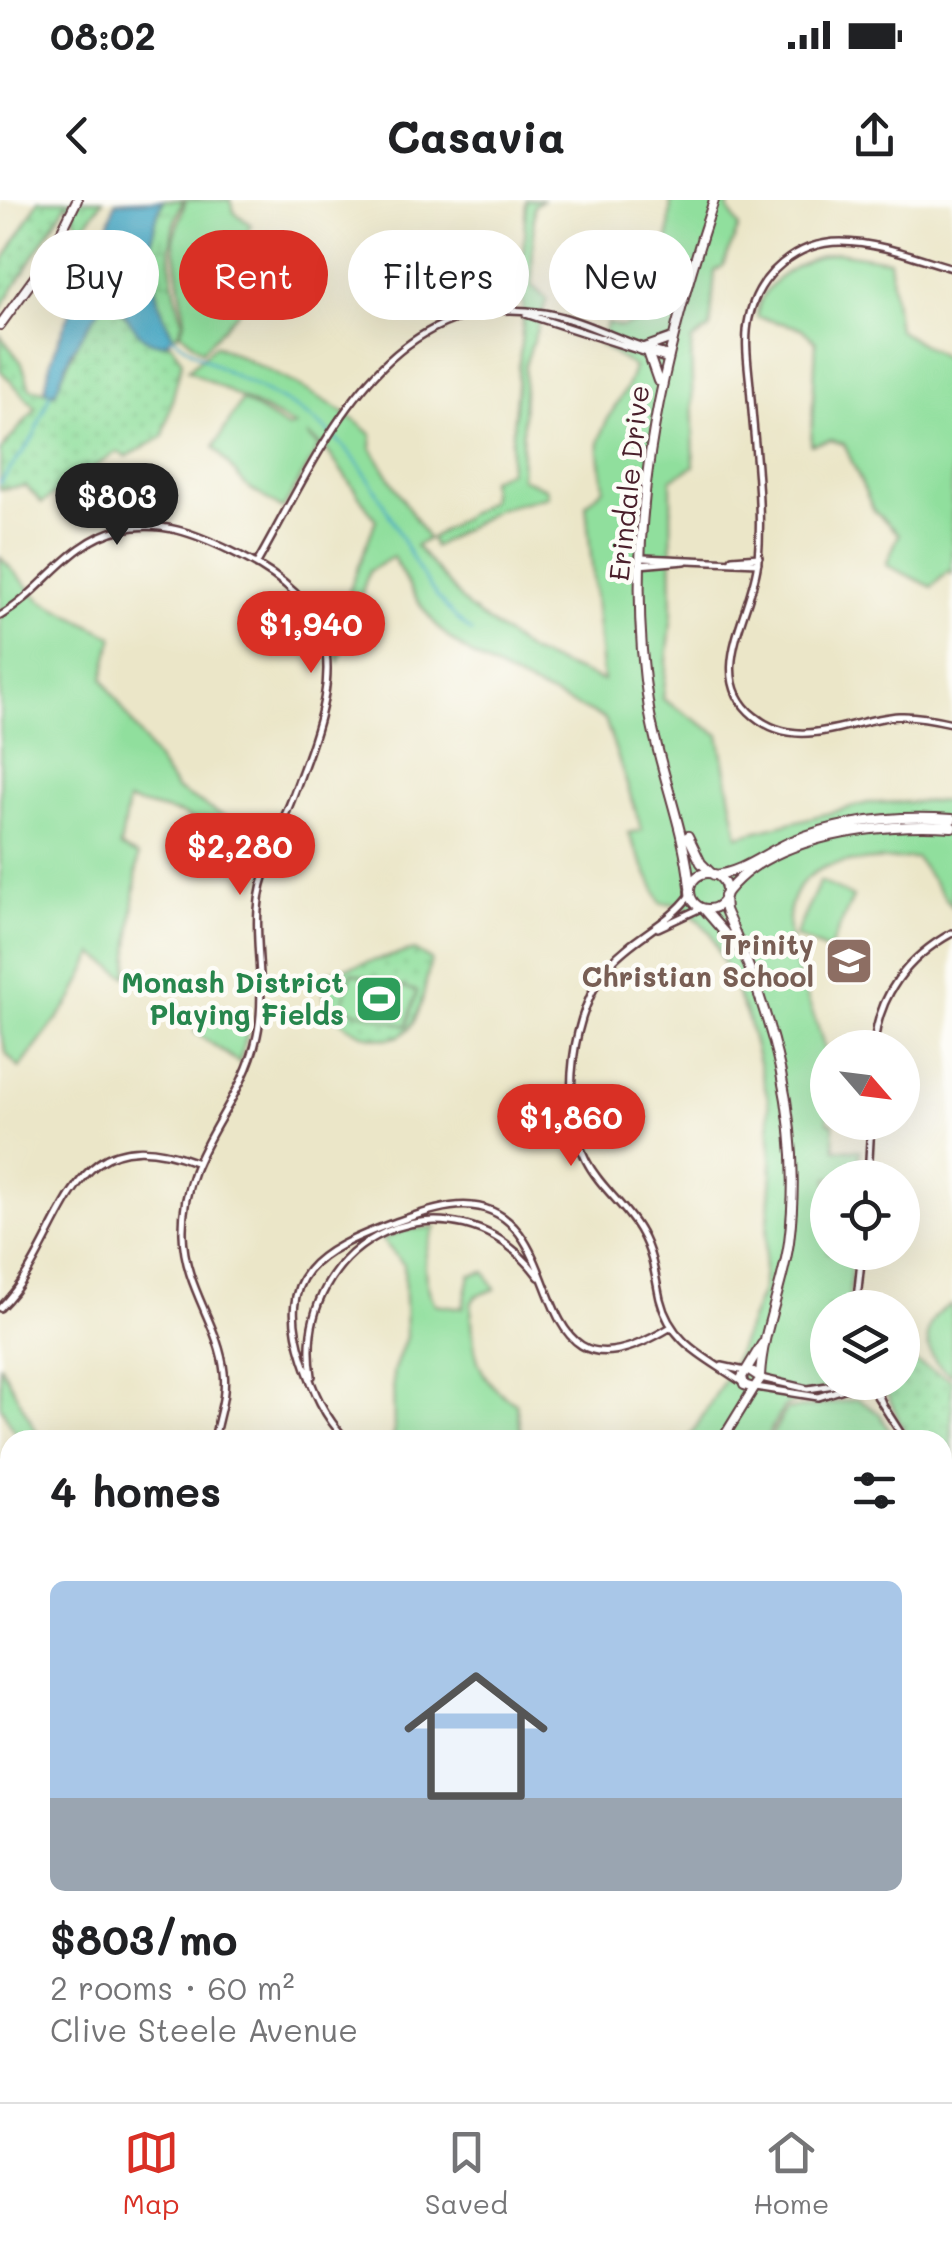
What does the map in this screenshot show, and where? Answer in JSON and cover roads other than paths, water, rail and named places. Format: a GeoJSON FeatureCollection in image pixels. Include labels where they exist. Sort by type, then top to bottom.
{"type":"FeatureCollection","features":[{"type":"Feature","properties":{"kind":"main road"},"geometry":{"type":"LineString","coordinates":[[0,325],[40,272],[76,200]]}},
{"type":"Feature","properties":{"kind":"main road","name":"Erindale Drive"},"geometry":{"type":"LineString","coordinates":[[690,891],[677,814],[649,709],[639,562],[646,480],[666,356],[712,200]]}},
{"type":"Feature","properties":{"kind":"main road"},"geometry":{"type":"LineString","coordinates":[[659,391],[657,368],[646,352],[672,338]]}},
{"type":"Feature","properties":{"kind":"main road","name":"Erindale Drive"},"geometry":{"type":"LineString","coordinates":[[677,814],[701,863],[714,875]]}},
{"type":"Feature","properties":{"kind":"main road"},"geometry":{"type":"LineString","coordinates":[[752,973],[736,945],[690,891],[700,876],[734,872],[795,840],[840,826],[888,818],[944,822]]}},
{"type":"Feature","properties":{"kind":"main road"},"geometry":{"type":"LineString","coordinates":[[702,908],[715,907],[758,866],[812,842],[864,828],[944,822]]}},
{"type":"Feature","properties":{"kind":"main road"},"geometry":{"type":"LineString","coordinates":[[714,875],[723,883],[724,910],[752,973],[781,1066],[792,1144],[789,1241],[761,1377],[749,1386],[727,1430]]}},
{"type":"Feature","properties":{"kind":"main road"},"geometry":{"type":"LineString","coordinates":[[749,1386],[748,1370],[770,1326]]}},
{"type":"Feature","properties":{"kind":"main road"},"geometry":{"type":"LineString","coordinates":[[748,1370],[761,1377]]}},
{"type":"Feature","properties":{"kind":"street"},"geometry":{"type":"LineString","coordinates":[[952,268],[866,245],[832,243],[795,254],[766,280],[752,305],[747,334],[758,560],[751,601],[731,660],[736,692],[753,716],[772,728],[800,735],[901,716],[952,722]]}},
{"type":"Feature","properties":{"kind":"street"},"geometry":{"type":"LineString","coordinates":[[257,563],[334,428],[369,377],[421,336],[481,316],[526,314],[666,356]]}},
{"type":"Feature","properties":{"kind":"street"},"geometry":{"type":"LineString","coordinates":[[0,616],[81,545],[122,529],[160,526],[186,531],[257,563],[289,585],[309,610],[321,634],[328,668],[323,715],[262,877]]}},
{"type":"Feature","properties":{"kind":"street"},"geometry":{"type":"LineString","coordinates":[[639,562],[758,560]]}},
{"type":"Feature","properties":{"kind":"street"},"geometry":{"type":"LineString","coordinates":[[216,1430],[224,1393],[224,1367],[191,1286],[183,1240],[185,1200],[196,1162],[239,1087],[256,1038],[261,992],[256,924],[261,861],[263,851],[274,838]]}},
{"type":"Feature","properties":{"kind":"street"},"geometry":{"type":"LineString","coordinates":[[263,851],[272,853]]}},
{"type":"Feature","properties":{"kind":"street"},"geometry":{"type":"LineString","coordinates":[[261,861],[270,862]]}},
{"type":"Feature","properties":{"kind":"street"},"geometry":{"type":"LineString","coordinates":[[690,891],[612,962],[590,996],[573,1066],[570,1102],[586,1159],[646,1241],[671,1327],[709,1362],[749,1386],[810,1396]]}},
{"type":"Feature","properties":{"kind":"street"},"geometry":{"type":"LineString","coordinates":[[646,934],[702,908]]}},
{"type":"Feature","properties":{"kind":"street"},"geometry":{"type":"LineString","coordinates":[[878,1030],[883,1007],[900,976],[926,949],[952,934]]}},
{"type":"Feature","properties":{"kind":"street"},"geometry":{"type":"LineString","coordinates":[[0,1308],[21,1283],[72,1189],[91,1167],[112,1155],[145,1149],[196,1162]]}},
{"type":"Feature","properties":{"kind":"street"},"geometry":{"type":"LineString","coordinates":[[339,1430],[326,1414],[298,1345],[294,1305],[302,1278],[336,1244],[439,1210],[470,1205],[497,1214],[517,1233],[566,1332],[595,1351],[630,1350],[671,1327]]}},
{"type":"Feature","properties":{"kind":"street"},"geometry":{"type":"LineString","coordinates":[[439,1210],[441,1222]]}},
{"type":"Feature","properties":{"kind":"street"},"geometry":{"type":"LineString","coordinates":[[314,1389],[309,1343],[320,1295],[346,1259],[390,1229],[441,1222],[499,1240],[545,1284]]}},
{"type":"Feature","properties":{"kind":"street"},"geometry":{"type":"LineString","coordinates":[[298,1345],[309,1343]]}},
{"type":"Feature","properties":{"kind":"street"},"geometry":{"type":"LineString","coordinates":[[709,1362],[748,1370]]}},
{"type":"Feature","properties":{"kind":"street"},"geometry":{"type":"LineString","coordinates":[[761,1377],[810,1389]]}},
{"type":"Feature","properties":{"kind":"street"},"geometry":{"type":"LineString","coordinates":[[878,1400],[898,1430]]}},
{"type":"Feature","properties":{"kind":"street"},"geometry":{"type":"LineString","coordinates":[[879,1400],[882,1406]]}},
{"type":"Feature","properties":{"kind":"water"},"geometry":{"type":"Polygon","coordinates":[[[163,200],[154,230],[106,230],[115,202],[163,200]]]}},
{"type":"Feature","properties":{"kind":"water"},"geometry":{"type":"Polygon","coordinates":[[[159,305],[172,334],[168,342],[159,343],[150,342],[129,320],[159,320],[159,305]]]}},
{"type":"Feature","properties":{"kind":"water"},"geometry":{"type":"Polygon","coordinates":[[[67,320],[92,320],[72,350],[55,393],[45,391],[67,320]]]}},
{"type":"Feature","properties":{"kind":"waterway"},"geometry":{"type":"LineString","coordinates":[[172,336],[327,430],[364,471],[432,590],[472,632]]}},
{"type":"Feature","properties":{"kind":"waterway"},"geometry":{"type":"LineString","coordinates":[[0,483],[33,438],[50,394]]}},
{"type":"Feature","properties":{"kind":"place","name":"Trinity Christian School"},"geometry":{"type":"Point","coordinates":[849,961]}},
{"type":"Feature","properties":{"kind":"place","name":"Monash District Playing Fields"},"geometry":{"type":"Point","coordinates":[379,999]}}]}
